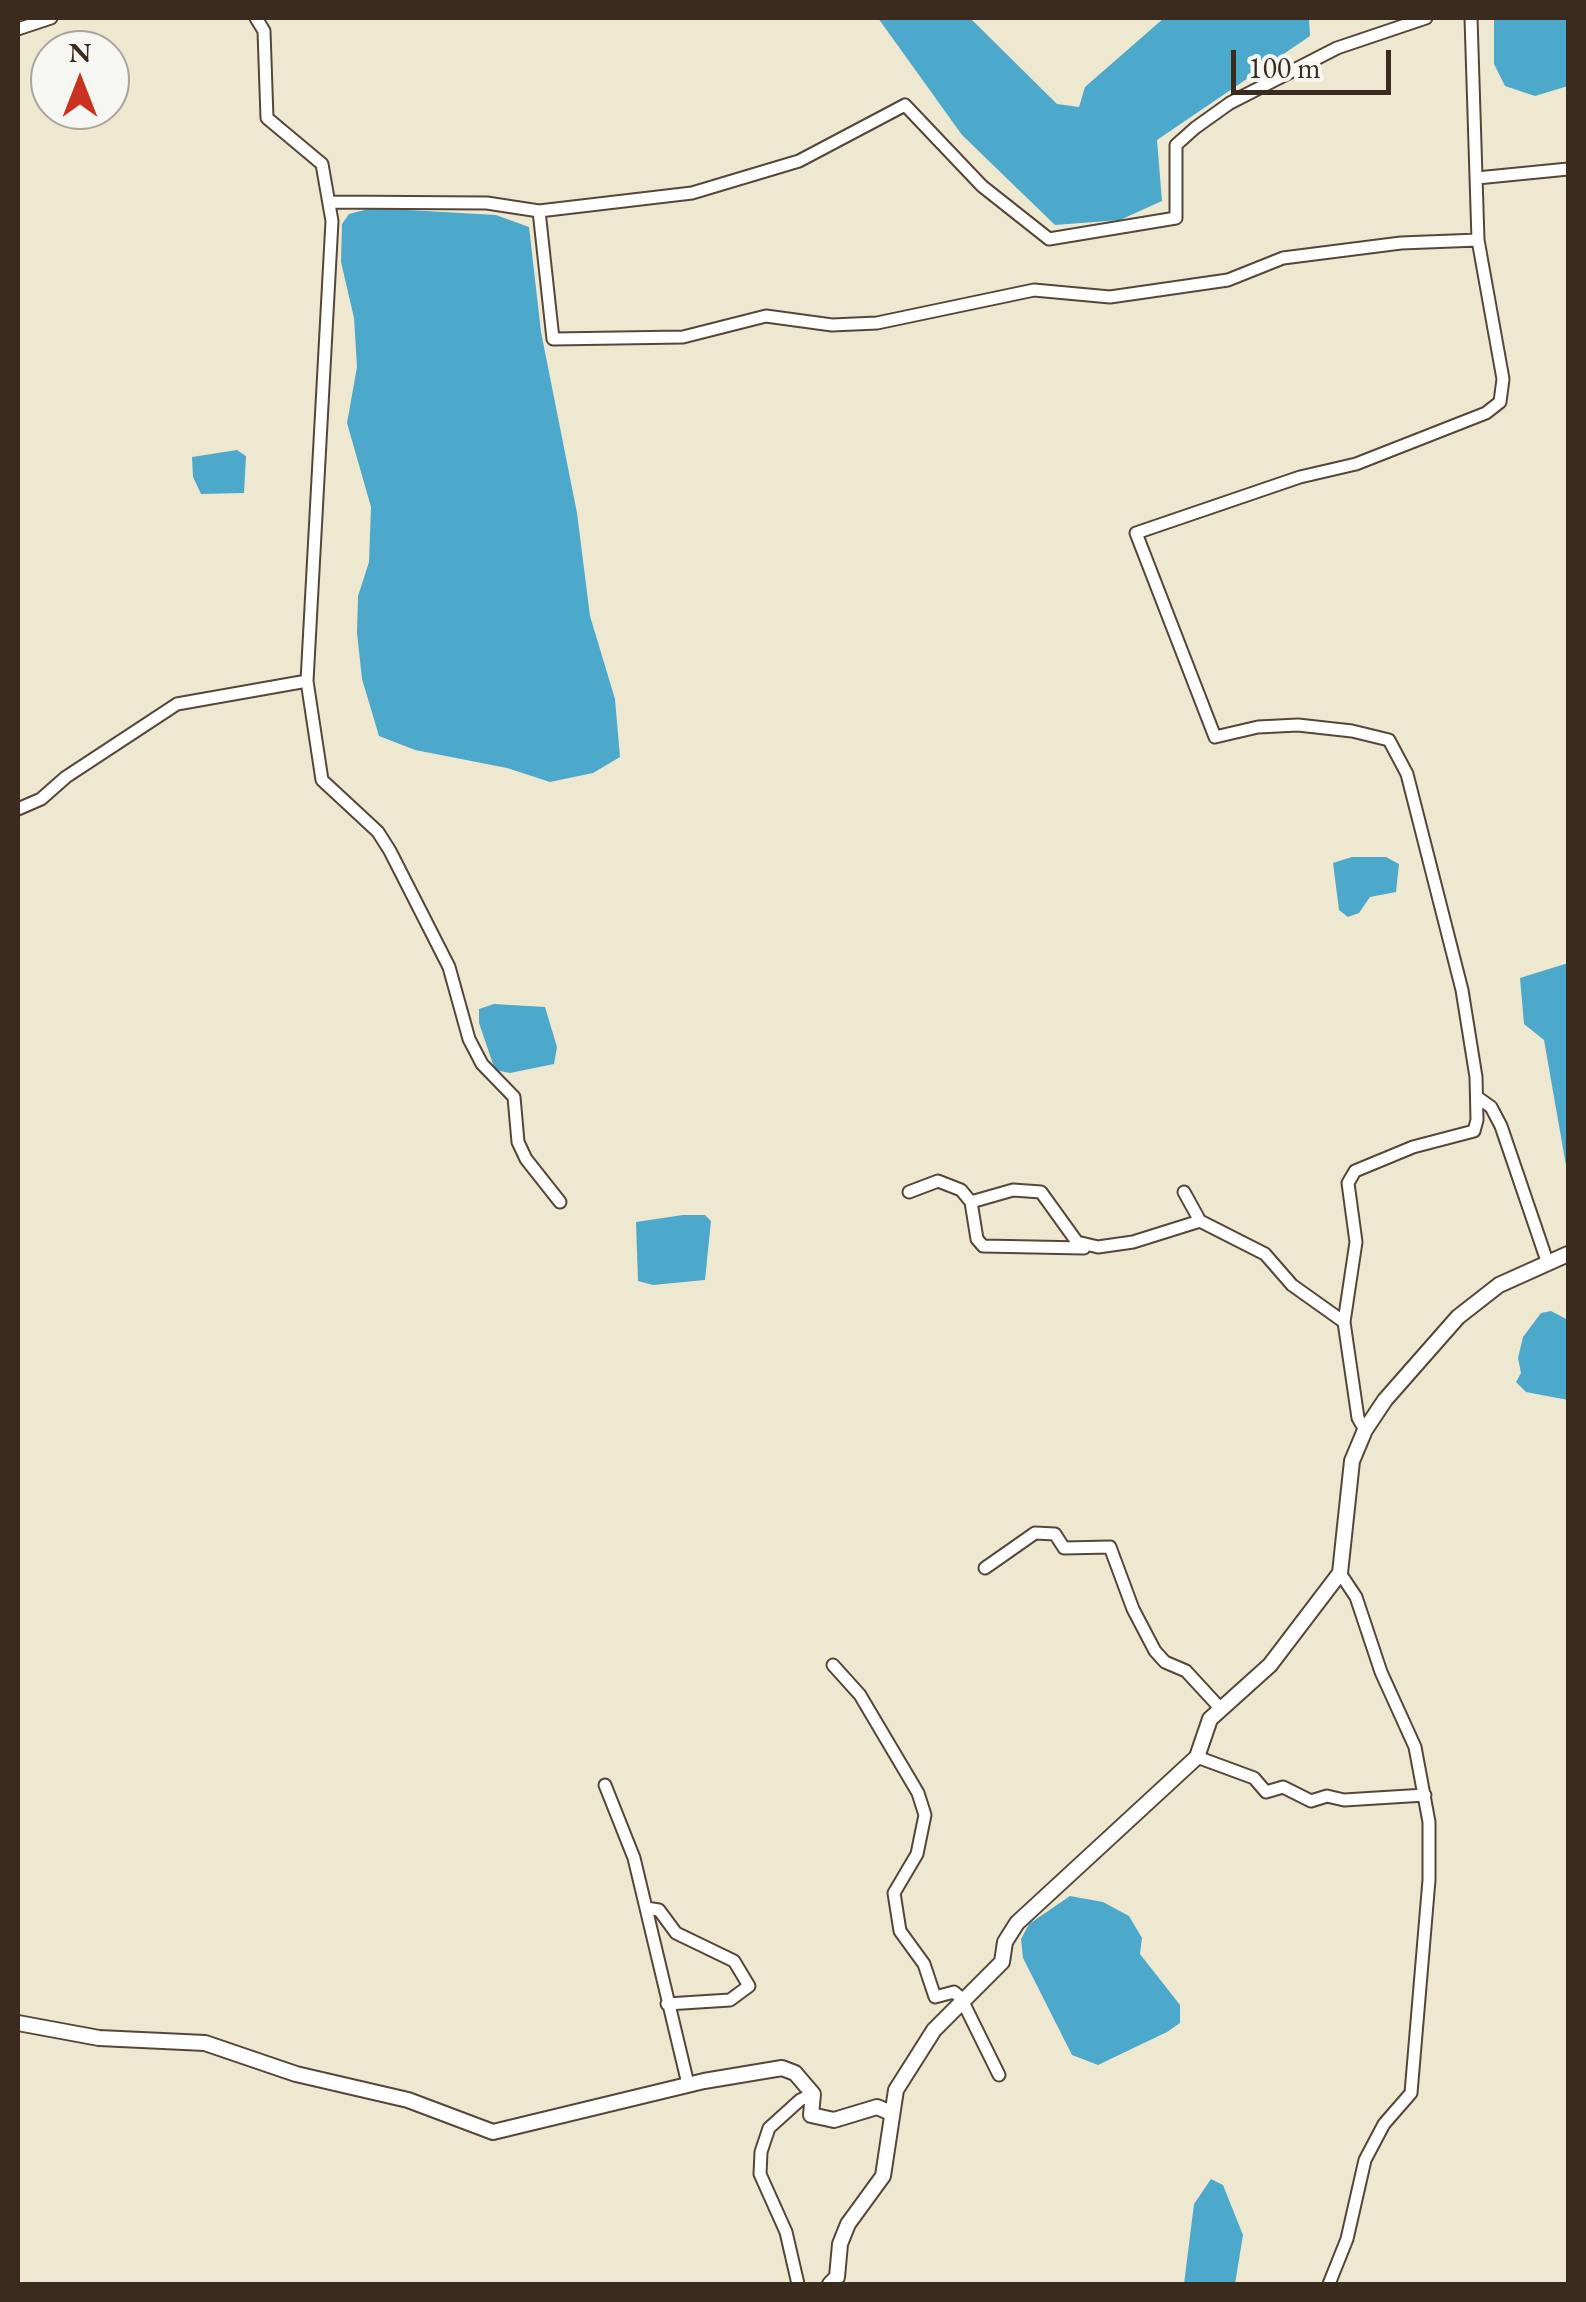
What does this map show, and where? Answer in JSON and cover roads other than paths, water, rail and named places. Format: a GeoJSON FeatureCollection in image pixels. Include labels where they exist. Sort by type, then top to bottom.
{"type":"FeatureCollection","features":[{"type":"Feature","properties":{"kind":"street"},"geometry":{"type":"LineString","coordinates":[[18,29],[52,18]]}},
{"type":"Feature","properties":{"kind":"street"},"geometry":{"type":"LineString","coordinates":[[256,18],[264,31],[263,105],[267,118],[322,164],[329,202],[329,328],[307,682],[322,780],[378,832],[390,851],[449,967],[469,1039],[482,1064],[514,1097],[516,1128],[526,1160],[560,1202]]}},
{"type":"Feature","properties":{"kind":"street"},"geometry":{"type":"LineString","coordinates":[[329,202],[487,203],[539,211],[692,193],[799,160],[905,105],[982,186],[1049,238],[1086,236],[1176,218],[1176,146],[1230,103],[1338,48],[1426,18]]}},
{"type":"Feature","properties":{"kind":"street"},"geometry":{"type":"LineString","coordinates":[[1364,1430],[1358,1418],[1344,1322],[1356,1242],[1348,1183],[1355,1171],[1413,1147],[1474,1131],[1477,1097],[1462,990],[1408,774],[1389,740],[1298,725],[1258,727],[1215,737],[1136,533],[1300,476],[1356,464],[1486,413],[1500,402],[1502,379],[1478,240],[1471,18]]}},
{"type":"Feature","properties":{"kind":"street"},"geometry":{"type":"LineString","coordinates":[[1477,178],[1568,169]]}},
{"type":"Feature","properties":{"kind":"street"},"geometry":{"type":"LineString","coordinates":[[539,211],[553,339],[683,338],[766,316],[832,326],[878,323],[1034,290],[1110,297],[1228,280],[1284,258],[1401,244],[1478,240]]}},
{"type":"Feature","properties":{"kind":"street"},"geometry":{"type":"LineString","coordinates":[[18,809],[41,799],[66,777],[177,704],[307,682]]}},
{"type":"Feature","properties":{"kind":"street"},"geometry":{"type":"LineString","coordinates":[[1477,1097],[1491,1107],[1501,1126],[1546,1261]]}},
{"type":"Feature","properties":{"kind":"street"},"geometry":{"type":"LineString","coordinates":[[909,1192],[938,1180],[962,1190],[971,1202],[977,1239],[984,1246],[1098,1246],[1133,1242],[1200,1221]]}},
{"type":"Feature","properties":{"kind":"street"},"geometry":{"type":"LineString","coordinates":[[971,1202],[1014,1190],[1040,1192],[1076,1242],[1098,1246]]}},
{"type":"Feature","properties":{"kind":"street"},"geometry":{"type":"LineString","coordinates":[[1184,1192],[1200,1221],[1265,1254],[1292,1285],[1344,1322]]}},
{"type":"Feature","properties":{"kind":"street"},"geometry":{"type":"LineString","coordinates":[[837,2282],[840,2244],[848,2224],[882,2176],[896,2090],[912,2062],[962,1998],[1002,1962],[1005,1942],[1018,1923],[1196,1758],[1210,1718],[1270,1665],[1340,1574],[1352,1461],[1364,1430],[1384,1400],[1422,1363],[1458,1317],[1499,1284],[1568,1254]]}},
{"type":"Feature","properties":{"kind":"street"},"geometry":{"type":"LineString","coordinates":[[985,1568],[1035,1532],[1055,1534],[1064,1548],[1110,1547],[1133,1610],[1155,1652],[1165,1662],[1186,1670],[1221,1709]]}},
{"type":"Feature","properties":{"kind":"street"},"geometry":{"type":"LineString","coordinates":[[1329,2284],[1346,2240],[1365,2160],[1384,2124],[1412,2094],[1417,2069],[1420,1953],[1428,1880],[1425,1795],[1410,1732],[1381,1672],[1356,1597],[1340,1574]]}},
{"type":"Feature","properties":{"kind":"street"},"geometry":{"type":"LineString","coordinates":[[833,1665],[860,1694],[918,1792],[924,1815],[916,1854],[894,1893],[900,1931],[924,1964],[935,1997],[954,1992],[962,1998],[999,2075]]}},
{"type":"Feature","properties":{"kind":"street"},"geometry":{"type":"LineString","coordinates":[[1196,1758],[1254,1778],[1266,1792],[1284,1787],[1310,1801],[1327,1796],[1344,1800],[1425,1795]]}},
{"type":"Feature","properties":{"kind":"street"},"geometry":{"type":"LineString","coordinates":[[605,1786],[634,1858],[688,2084]]}},
{"type":"Feature","properties":{"kind":"street"},"geometry":{"type":"LineString","coordinates":[[646,1908],[660,1910],[676,1933],[734,1961],[748,1986],[730,2000],[667,2004]]}},
{"type":"Feature","properties":{"kind":"street"},"geometry":{"type":"LineString","coordinates":[[18,2023],[99,2038],[204,2043],[296,2074],[408,2100],[493,2132],[688,2084],[782,2068],[795,2073],[813,2094]]}},
{"type":"Feature","properties":{"kind":"street"},"geometry":{"type":"LineString","coordinates":[[813,2094],[810,2112],[821,2119],[834,2120],[877,2108],[891,2113]]}},
{"type":"Feature","properties":{"kind":"street"},"geometry":{"type":"LineString","coordinates":[[798,2284],[786,2232],[765,2192],[761,2152],[770,2128],[800,2100],[813,2094]]}},
{"type":"Feature","properties":{"kind":"water"},"geometry":{"type":"Polygon","coordinates":[[[878,18],[970,18],[1057,104],[1079,107],[1085,87],[1164,18],[1309,18],[1310,36],[1157,140],[1162,201],[1120,220],[1055,225],[962,135],[878,18]]]}},
{"type":"Feature","properties":{"kind":"water"},"geometry":{"type":"Polygon","coordinates":[[[1494,18],[1568,18],[1568,86],[1535,96],[1505,86],[1494,64],[1494,18]]]}},
{"type":"Feature","properties":{"kind":"water"},"geometry":{"type":"Polygon","coordinates":[[[372,208],[496,215],[529,227],[541,332],[577,513],[590,616],[615,699],[620,757],[593,773],[550,782],[507,768],[415,750],[379,736],[362,679],[357,633],[358,596],[369,562],[371,507],[347,423],[357,367],[354,318],[341,262],[342,224],[349,214],[372,208]]]}},
{"type":"Feature","properties":{"kind":"water"},"geometry":{"type":"Polygon","coordinates":[[[237,450],[246,456],[244,493],[201,494],[193,477],[192,457],[237,450]]]}},
{"type":"Feature","properties":{"kind":"water"},"geometry":{"type":"Polygon","coordinates":[[[1352,857],[1386,857],[1399,864],[1396,892],[1370,897],[1359,913],[1348,917],[1339,910],[1333,863],[1352,857]]]}},
{"type":"Feature","properties":{"kind":"water"},"geometry":{"type":"Polygon","coordinates":[[[1568,963],[1568,1177],[1544,1040],[1524,1024],[1520,978],[1568,963]]]}},
{"type":"Feature","properties":{"kind":"water"},"geometry":{"type":"Polygon","coordinates":[[[494,1004],[545,1007],[557,1047],[554,1064],[510,1073],[495,1070],[479,1023],[479,1009],[494,1004]]]}},
{"type":"Feature","properties":{"kind":"water"},"geometry":{"type":"Polygon","coordinates":[[[705,1215],[711,1221],[705,1280],[653,1285],[638,1281],[636,1222],[705,1215]]]}},
{"type":"Feature","properties":{"kind":"water"},"geometry":{"type":"Polygon","coordinates":[[[1551,1311],[1568,1320],[1568,1400],[1526,1392],[1516,1382],[1521,1373],[1518,1358],[1523,1337],[1541,1313],[1551,1311]]]}},
{"type":"Feature","properties":{"kind":"water"},"geometry":{"type":"Polygon","coordinates":[[[1070,1896],[1103,1902],[1129,1916],[1142,1938],[1140,1954],[1180,2005],[1180,2023],[1098,2065],[1072,2055],[1023,1958],[1021,1939],[1029,1924],[1070,1896]]]}},
{"type":"Feature","properties":{"kind":"water"},"geometry":{"type":"Polygon","coordinates":[[[1211,2179],[1223,2185],[1243,2235],[1235,2284],[1184,2284],[1194,2204],[1211,2179]]]}}]}
